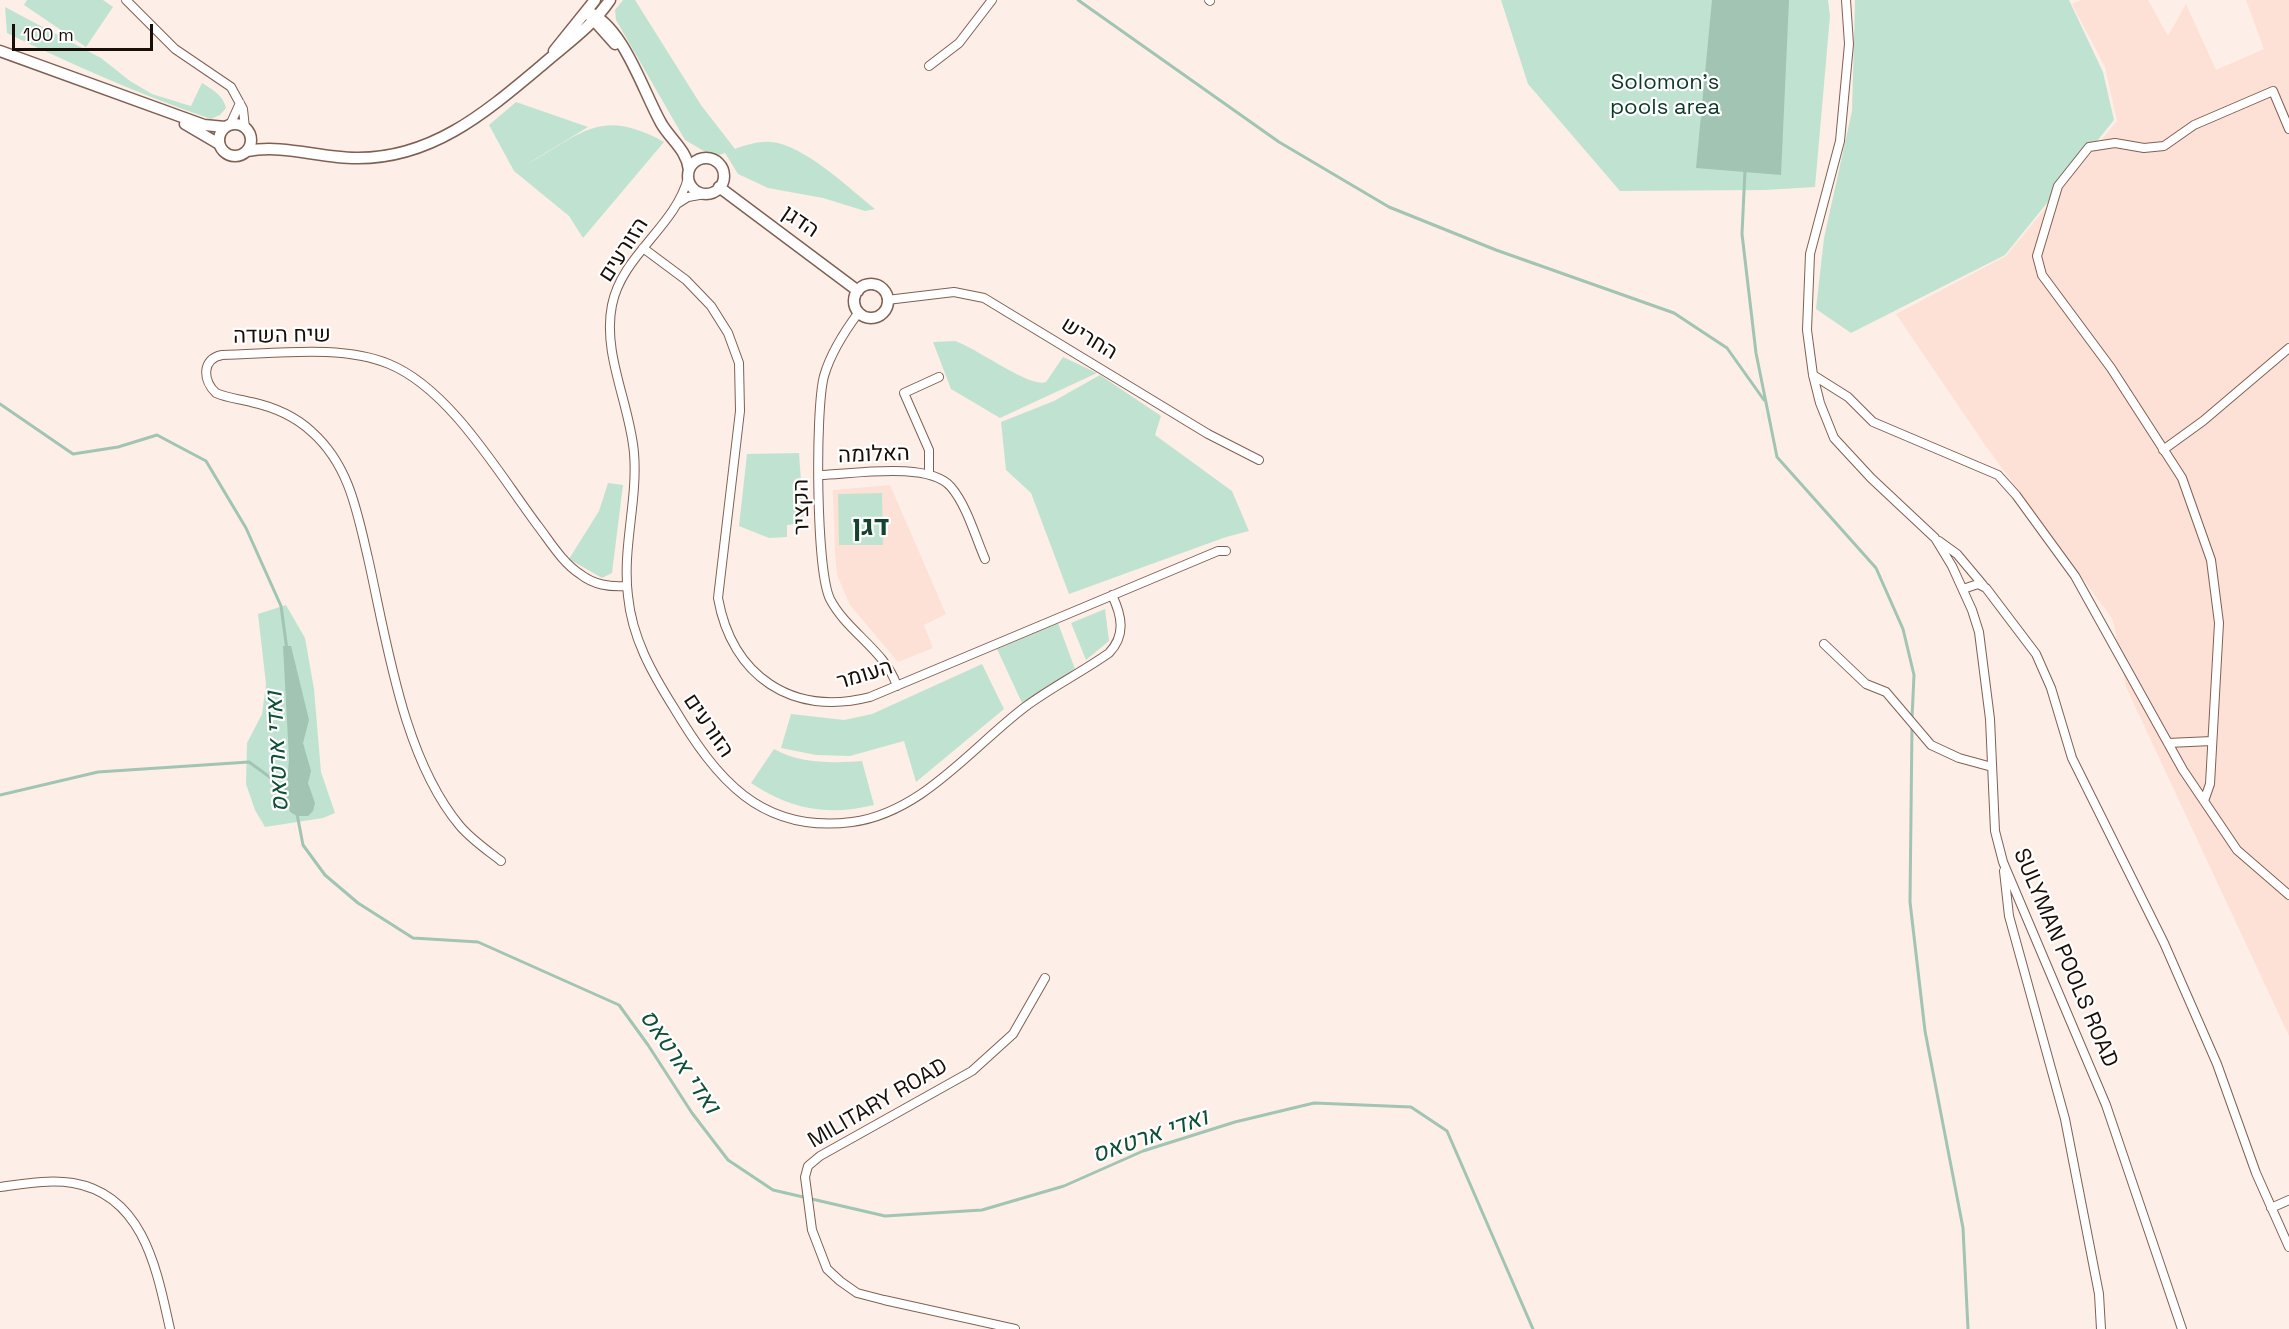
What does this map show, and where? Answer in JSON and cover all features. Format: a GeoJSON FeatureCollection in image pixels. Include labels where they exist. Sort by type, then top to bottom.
{"type":"FeatureCollection","features":[{"type":"Feature","properties":{"kind":"street"},"geometry":{"type":"LineString","coordinates":[[126,0],[176,48],[231,87],[240,101],[251,142],[247,151]]}},
{"type":"Feature","properties":{"kind":"street"},"geometry":{"type":"LineString","coordinates":[[542,64],[596,0]]}},
{"type":"Feature","properties":{"kind":"street"},"geometry":{"type":"LineString","coordinates":[[122,96],[194,129],[219,144],[229,156],[237,157],[247,151],[277,148],[356,158],[393,155],[416,149],[471,122],[581,35],[610,0]]}},
{"type":"Feature","properties":{"kind":"street"},"geometry":{"type":"LineString","coordinates":[[928,66],[959,43],[992,0]]}},
{"type":"Feature","properties":{"kind":"street","name":"SULYMAN POOLS ROAD"},"geometry":{"type":"LineString","coordinates":[[1846,0],[1849,44],[1840,141],[1810,254],[1807,330],[1813,375],[1820,404],[1834,438],[1871,478],[1935,538],[1963,589],[1979,632],[1990,719],[1995,831],[2003,862],[2106,1106],[2182,1329]]}},
{"type":"Feature","properties":{"kind":"street"},"geometry":{"type":"LineString","coordinates":[[587,11],[625,53],[661,123],[686,156],[693,188],[705,194]]}},
{"type":"Feature","properties":{"kind":"street"},"geometry":{"type":"LineString","coordinates":[[0,51],[50,67],[204,125],[247,130],[277,148]]}},
{"type":"Feature","properties":{"kind":"street"},"geometry":{"type":"LineString","coordinates":[[2204,801],[2210,784],[2219,623],[2211,560],[2182,478],[2111,368],[2042,275],[2037,256],[2058,186],[2089,147],[2115,143],[2144,148],[2164,146],[2194,125],[2273,91],[2289,129]]}},
{"type":"Feature","properties":{"kind":"street"},"geometry":{"type":"LineString","coordinates":[[219,144],[219,135],[238,112],[240,101]]}},
{"type":"Feature","properties":{"kind":"street"},"geometry":{"type":"LineString","coordinates":[[674,207],[686,198],[705,194],[719,187],[723,180],[722,169],[714,161],[680,148]]}},
{"type":"Feature","properties":{"kind":"street"},"geometry":{"type":"LineString","coordinates":[[689,174],[696,162],[706,159]]}},
{"type":"Feature","properties":{"kind":"street","name":"הזורעים"},"geometry":{"type":"LineString","coordinates":[[689,174],[674,207],[620,282],[612,307],[610,325],[613,354],[631,433],[634,459],[627,586],[632,621],[648,665],[699,750],[716,772],[735,790],[780,815],[804,822],[829,824],[871,818],[904,804],[1035,700],[1109,653],[1119,641],[1121,628],[1112,595]]}},
{"type":"Feature","properties":{"kind":"street","name":"הדגן"},"geometry":{"type":"LineString","coordinates":[[719,187],[858,291]]}},
{"type":"Feature","properties":{"kind":"street","name":"העומר"},"geometry":{"type":"LineString","coordinates":[[643,248],[686,280],[711,306],[728,333],[738,363],[740,411],[718,598],[722,620],[730,640],[759,675],[777,689],[798,699],[821,704],[845,704],[870,697],[1218,551],[1226,551]]}},
{"type":"Feature","properties":{"kind":"street"},"geometry":{"type":"LineString","coordinates":[[874,285],[883,290],[887,300],[885,309],[878,316],[867,317],[859,312],[854,300],[858,291],[864,286],[874,285]]}},
{"type":"Feature","properties":{"kind":"street","name":"החריש"},"geometry":{"type":"LineString","coordinates":[[887,300],[954,292],[984,298],[1209,434],[1259,460]]}},
{"type":"Feature","properties":{"kind":"street","name":"הקציר"},"geometry":{"type":"LineString","coordinates":[[859,312],[837,343],[824,377],[819,411],[822,566],[825,587],[834,606],[885,664],[897,686]]}},
{"type":"Feature","properties":{"kind":"street"},"geometry":{"type":"LineString","coordinates":[[2163,450],[2202,421],[2289,348]]}},
{"type":"Feature","properties":{"kind":"street","name":"שיח השדה"},"geometry":{"type":"LineString","coordinates":[[501,861],[470,836],[448,810],[412,735],[396,684],[356,506],[340,466],[322,441],[298,421],[267,406],[216,393],[207,378],[208,363],[213,357],[222,355],[344,354],[375,359],[403,370],[428,388],[452,411],[570,566],[598,584],[627,586]]}},
{"type":"Feature","properties":{"kind":"street"},"geometry":{"type":"LineString","coordinates":[[1813,375],[1848,397],[1873,422],[1998,475],[2016,495],[2075,576],[2168,743],[2237,850],[2289,895]]}},
{"type":"Feature","properties":{"kind":"street","name":"האלומה"},"geometry":{"type":"LineString","coordinates":[[929,473],[929,450],[904,393],[939,377]]}},
{"type":"Feature","properties":{"kind":"street","name":"האלומה"},"geometry":{"type":"LineString","coordinates":[[820,475],[929,473],[943,479],[954,491],[985,559]]}},
{"type":"Feature","properties":{"kind":"street"},"geometry":{"type":"LineString","coordinates":[[1935,538],[1957,554],[2036,654],[2051,688],[2072,758],[2174,965],[2217,1064],[2271,1208],[2289,1247]]}},
{"type":"Feature","properties":{"kind":"street"},"geometry":{"type":"LineString","coordinates":[[1963,589],[1978,584],[1986,588]]}},
{"type":"Feature","properties":{"kind":"street"},"geometry":{"type":"LineString","coordinates":[[1824,644],[1866,684],[1886,692],[1931,745],[1959,758],[1992,767]]}},
{"type":"Feature","properties":{"kind":"street"},"geometry":{"type":"LineString","coordinates":[[2168,743],[2212,741]]}},
{"type":"Feature","properties":{"kind":"street"},"geometry":{"type":"LineString","coordinates":[[2003,862],[2009,916],[2065,1119],[2094,1262],[2101,1329]]}},
{"type":"Feature","properties":{"kind":"street","name":"MILITARY ROAD"},"geometry":{"type":"LineString","coordinates":[[1015,1329],[857,1293],[840,1281],[827,1269],[812,1230],[805,1177],[808,1166],[820,1156],[972,1071],[1013,1034],[1045,978]]}},
{"type":"Feature","properties":{"kind":"street"},"geometry":{"type":"LineString","coordinates":[[0,1187],[44,1182],[74,1183],[94,1190],[114,1202],[131,1217],[151,1253],[170,1329]]}},
{"type":"Feature","properties":{"kind":"street"},"geometry":{"type":"LineString","coordinates":[[2271,1208],[2289,1200]]}},
{"type":"Feature","properties":{"kind":"shaded area"},"geometry":{"type":"Polygon","coordinates":[[[1712,0],[1789,0],[1781,175],[1696,168],[1712,0]]]}},
{"type":"Feature","properties":{"kind":"shaded area"},"geometry":{"type":"Polygon","coordinates":[[[2081,0],[2148,0],[2168,36],[2186,4],[2216,70],[2264,49],[2246,0],[2289,0],[2289,1036],[2126,687],[2113,620],[1983,442],[1896,314],[2006,256],[2117,121],[2105,67],[2072,4],[2081,0]]]}},
{"type":"Feature","properties":{"kind":"shaded area"},"geometry":{"type":"Polygon","coordinates":[[[890,485],[946,614],[924,625],[933,648],[898,662],[850,605],[837,575],[835,552],[833,490],[890,485]]]}},
{"type":"Feature","properties":{"kind":"shaded area"},"geometry":{"type":"Polygon","coordinates":[[[283,646],[291,646],[309,720],[303,743],[311,771],[308,783],[315,803],[313,811],[308,816],[297,816],[290,812],[286,798],[289,759],[283,646]]]}},
{"type":"Feature","properties":{"kind":"green space"},"geometry":{"type":"Polygon","coordinates":[[[27,0],[103,0],[113,7],[86,47],[24,5],[27,0]]]}},
{"type":"Feature","properties":{"kind":"green space"},"geometry":{"type":"Polygon","coordinates":[[[623,0],[635,0],[701,105],[735,149],[771,142],[797,150],[826,169],[875,209],[865,211],[823,198],[768,188],[738,174],[725,153],[714,157],[685,140],[616,20],[615,10],[623,0]]]}},
{"type":"Feature","properties":{"kind":"green space","name":"Solomon's pools area"},"geometry":{"type":"Polygon","coordinates":[[[1501,0],[1828,0],[1830,16],[1815,187],[1765,190],[1620,191],[1528,84],[1501,0]]]}},
{"type":"Feature","properties":{"kind":"green space"},"geometry":{"type":"Polygon","coordinates":[[[1855,0],[2069,0],[2103,72],[2114,120],[2005,255],[1851,333],[1816,309],[1824,238],[1852,111],[1855,0]]]}},
{"type":"Feature","properties":{"kind":"green space"},"geometry":{"type":"Polygon","coordinates":[[[5,7],[101,58],[130,81],[152,94],[191,106],[202,83],[220,96],[226,108],[220,115],[211,119],[133,90],[57,57],[7,33],[5,7]]]}},
{"type":"Feature","properties":{"kind":"green space"},"geometry":{"type":"Polygon","coordinates":[[[516,102],[588,127],[524,166],[576,135],[606,126],[623,126],[642,131],[664,142],[583,238],[569,216],[514,171],[489,125],[516,102]]]}},
{"type":"Feature","properties":{"kind":"green space"},"geometry":{"type":"Polygon","coordinates":[[[955,341],[1016,374],[1039,382],[1046,382],[1063,357],[1097,373],[1000,418],[951,389],[933,342],[955,341]]]}},
{"type":"Feature","properties":{"kind":"green space"},"geometry":{"type":"Polygon","coordinates":[[[1100,375],[1161,416],[1155,435],[1232,491],[1249,531],[1226,537],[1069,594],[1031,493],[1006,470],[1001,422],[1054,401],[1100,375]]]}},
{"type":"Feature","properties":{"kind":"green space"},"geometry":{"type":"Polygon","coordinates":[[[799,453],[804,523],[787,525],[787,537],[769,538],[739,526],[747,454],[799,453]]]}},
{"type":"Feature","properties":{"kind":"green space"},"geometry":{"type":"Polygon","coordinates":[[[608,483],[623,485],[612,573],[602,578],[569,559],[599,511],[608,483]]]}},
{"type":"Feature","properties":{"kind":"green space"},"geometry":{"type":"Polygon","coordinates":[[[882,493],[883,545],[839,545],[838,494],[882,493]]]}},
{"type":"Feature","properties":{"kind":"green space"},"geometry":{"type":"Polygon","coordinates":[[[286,605],[305,638],[314,689],[321,772],[335,813],[323,818],[265,827],[255,810],[246,784],[247,743],[262,714],[266,684],[258,614],[286,605]]]}},
{"type":"Feature","properties":{"kind":"green space"},"geometry":{"type":"Polygon","coordinates":[[[1105,609],[1109,641],[1086,660],[1071,623],[1105,609]]]}},
{"type":"Feature","properties":{"kind":"green space"},"geometry":{"type":"Polygon","coordinates":[[[1058,623],[1075,669],[1022,703],[997,649],[1058,623]]]}},
{"type":"Feature","properties":{"kind":"green space"},"geometry":{"type":"Polygon","coordinates":[[[982,664],[1004,709],[916,782],[904,741],[850,756],[816,755],[781,748],[791,714],[844,720],[872,714],[982,664]]]}},
{"type":"Feature","properties":{"kind":"green space"},"geometry":{"type":"Polygon","coordinates":[[[774,749],[806,760],[862,761],[874,805],[825,810],[795,805],[766,792],[751,783],[774,749]]]}},
{"type":"Feature","properties":{"kind":"waterway"},"geometry":{"type":"LineString","coordinates":[[1078,0],[1279,142],[1389,207],[1496,250],[1674,313],[1727,348],[1764,400]]}},
{"type":"Feature","properties":{"kind":"waterway"},"geometry":{"type":"LineString","coordinates":[[1745,170],[1742,234],[1756,353],[1777,457],[1876,568],[1903,629],[1914,675],[1912,718]]}},
{"type":"Feature","properties":{"kind":"waterway","name":"ואדי ארטאס"},"geometry":{"type":"LineString","coordinates":[[0,404],[73,454],[118,447],[157,435],[206,461],[246,528],[281,606],[287,650]]}},
{"type":"Feature","properties":{"kind":"waterway"},"geometry":{"type":"LineString","coordinates":[[1912,725],[1910,902],[1925,1031],[1963,1228],[1968,1329]]}},
{"type":"Feature","properties":{"kind":"waterway"},"geometry":{"type":"LineString","coordinates":[[0,795],[98,772],[249,762],[289,791]]}},
{"type":"Feature","properties":{"kind":"waterway","name":"ואדי ארטאס"},"geometry":{"type":"LineString","coordinates":[[297,814],[303,845],[325,875],[358,903],[413,938],[478,942],[619,1005],[692,1113],[728,1160],[773,1190],[885,1216],[982,1210],[1064,1186],[1143,1151],[1235,1122],[1314,1103],[1411,1107],[1447,1131],[1533,1329]]}},
{"type":"Feature","properties":{"kind":"district","name":"דגן"},"geometry":{"type":"Point","coordinates":[871,527]}}]}
